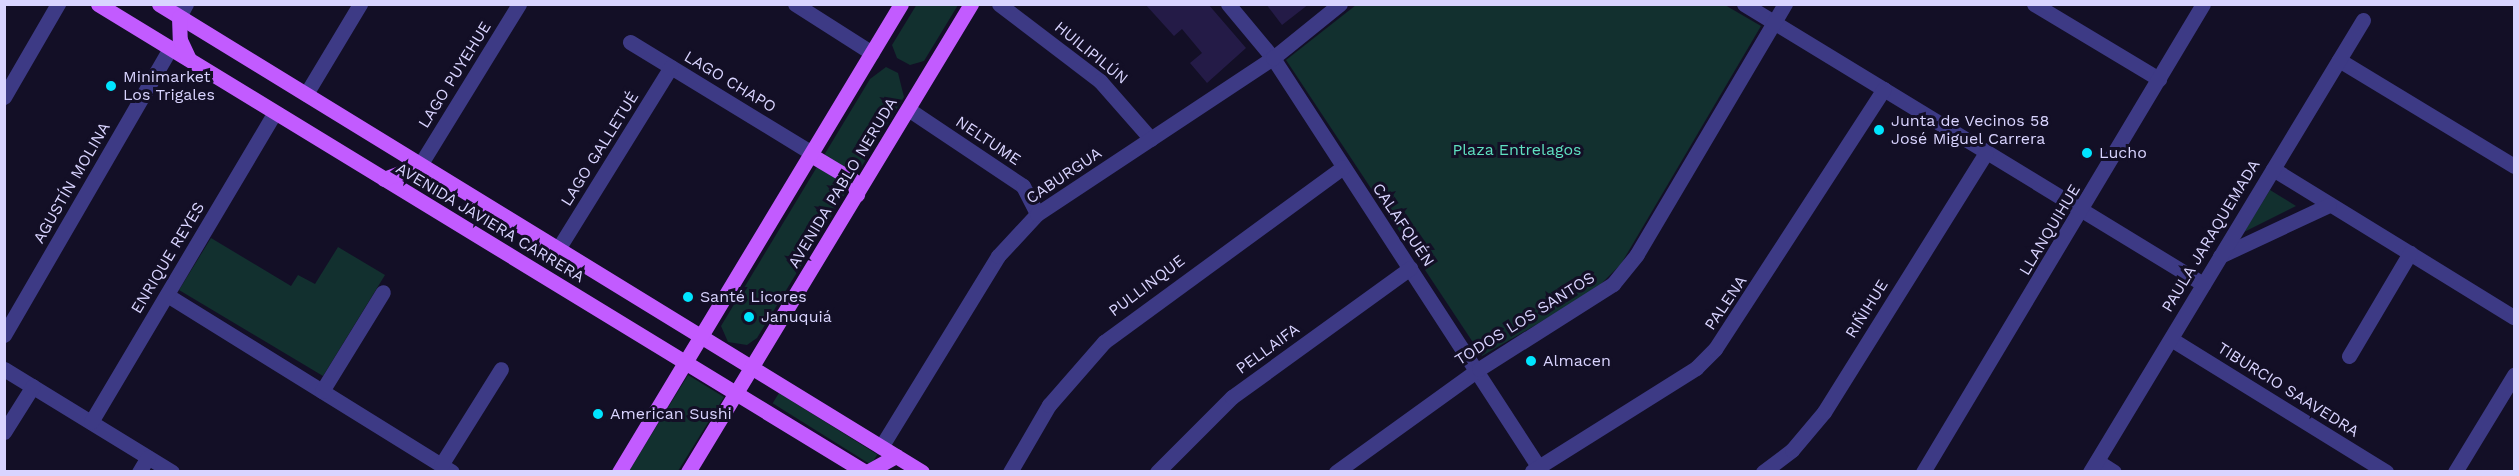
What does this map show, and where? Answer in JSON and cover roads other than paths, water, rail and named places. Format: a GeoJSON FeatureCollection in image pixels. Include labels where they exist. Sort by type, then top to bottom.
{"type":"FeatureCollection","features":[{"type":"Feature","properties":{"kind":"main road","name":"AVENIDA JAVIERA CARRERA"},"geometry":{"type":"LineString","coordinates":[[98,4],[866,471]]}},
{"type":"Feature","properties":{"kind":"main road","name":"AVENIDA JAVIERA CARRERA"},"geometry":{"type":"LineString","coordinates":[[159,4],[183,10],[306,94],[922,471]]}},
{"type":"Feature","properties":{"kind":"main road"},"geometry":{"type":"LineString","coordinates":[[619,471],[902,4]]}},
{"type":"Feature","properties":{"kind":"main road","name":"AVENIDA PABLO NERUDA"},"geometry":{"type":"LineString","coordinates":[[688,471],[971,4]]}},
{"type":"Feature","properties":{"kind":"main road"},"geometry":{"type":"LineString","coordinates":[[183,10],[180,40],[193,63]]}},
{"type":"Feature","properties":{"kind":"main road"},"geometry":{"type":"LineString","coordinates":[[811,154],[853,180],[857,194]]}},
{"type":"Feature","properties":{"kind":"main road"},"geometry":{"type":"LineString","coordinates":[[384,179],[420,165]]}},
{"type":"Feature","properties":{"kind":"main road"},"geometry":{"type":"LineString","coordinates":[[866,471],[896,456]]}},
{"type":"Feature","properties":{"kind":"street"},"geometry":{"type":"LineString","coordinates":[[4,97],[58,4]]}},
{"type":"Feature","properties":{"kind":"street"},"geometry":{"type":"LineString","coordinates":[[306,94],[360,4]]}},
{"type":"Feature","properties":{"kind":"street","name":"LAGO PUYEHUE"},"geometry":{"type":"LineString","coordinates":[[420,165],[519,4]]}},
{"type":"Feature","properties":{"kind":"street"},"geometry":{"type":"LineString","coordinates":[[795,4],[872,53]]}},
{"type":"Feature","properties":{"kind":"street","name":"HUILIPILÚN"},"geometry":{"type":"LineString","coordinates":[[999,4],[1100,81],[1151,139]]}},
{"type":"Feature","properties":{"kind":"street","name":"CALAFQUÉN"},"geometry":{"type":"LineString","coordinates":[[1228,4],[1273,58],[1343,167],[1479,369],[1537,470]]}},
{"type":"Feature","properties":{"kind":"street","name":"CABURGUA"},"geometry":{"type":"LineString","coordinates":[[881,447],[998,256],[1037,214],[1273,58],[1340,4]]}},
{"type":"Feature","properties":{"kind":"street"},"geometry":{"type":"LineString","coordinates":[[1744,4],[2204,284]]}},
{"type":"Feature","properties":{"kind":"street","name":"TODOS LOS SANTOS"},"geometry":{"type":"LineString","coordinates":[[1336,471],[1479,369],[1601,296],[1624,272],[1785,4]]}},
{"type":"Feature","properties":{"kind":"street"},"geometry":{"type":"LineString","coordinates":[[2034,4],[2159,79]]}},
{"type":"Feature","properties":{"kind":"street","name":"LLANQUIHUE"},"geometry":{"type":"LineString","coordinates":[[1923,471],[2083,211],[2203,4]]}},
{"type":"Feature","properties":{"kind":"street","name":"PAULA JARAQUEMADA"},"geometry":{"type":"LineString","coordinates":[[2094,466],[2363,20]]}},
{"type":"Feature","properties":{"kind":"street","name":"LAGO CHAPO"},"geometry":{"type":"LineString","coordinates":[[630,42],[811,154]]}},
{"type":"Feature","properties":{"kind":"street","name":"AGUSTÍN MOLINA"},"geometry":{"type":"LineString","coordinates":[[4,335],[170,49]]}},
{"type":"Feature","properties":{"kind":"street"},"geometry":{"type":"LineString","coordinates":[[2339,60],[2514,166]]}},
{"type":"Feature","properties":{"kind":"street","name":"LAGO GALLETUÉ"},"geometry":{"type":"LineString","coordinates":[[558,249],[671,67]]}},
{"type":"Feature","properties":{"kind":"street","name":"PALENA"},"geometry":{"type":"LineString","coordinates":[[1537,470],[1696,368],[1715,350],[1884,89]]}},
{"type":"Feature","properties":{"kind":"street","name":"NELTUME"},"geometry":{"type":"LineString","coordinates":[[908,109],[1023,186],[1037,214]]}},
{"type":"Feature","properties":{"kind":"street","name":"ENRIQUE REYES"},"geometry":{"type":"LineString","coordinates":[[91,422],[275,112]]}},
{"type":"Feature","properties":{"kind":"street","name":"RIÑIHUE"},"geometry":{"type":"LineString","coordinates":[[1763,471],[1792,450],[1824,412],[1986,153]]}},
{"type":"Feature","properties":{"kind":"street","name":"PULLINQUE"},"geometry":{"type":"LineString","coordinates":[[1010,471],[1049,405],[1104,342],[1343,167]]}},
{"type":"Feature","properties":{"kind":"street"},"geometry":{"type":"LineString","coordinates":[[2273,169],[2514,317]]}},
{"type":"Feature","properties":{"kind":"street"},"geometry":{"type":"LineString","coordinates":[[2220,256],[2329,205]]}},
{"type":"Feature","properties":{"kind":"street"},"geometry":{"type":"LineString","coordinates":[[2349,356],[2410,253]]}},
{"type":"Feature","properties":{"kind":"street","name":"PELLAIFA"},"geometry":{"type":"LineString","coordinates":[[1157,471],[1232,398],[1410,268]]}},
{"type":"Feature","properties":{"kind":"street"},"geometry":{"type":"LineString","coordinates":[[322,391],[383,292]]}},
{"type":"Feature","properties":{"kind":"street"},"geometry":{"type":"LineString","coordinates":[[167,295],[447,468],[501,369]]}},
{"type":"Feature","properties":{"kind":"street","name":"TIBURCIO SAAVEDRA"},"geometry":{"type":"LineString","coordinates":[[2171,339],[2386,471]]}},
{"type":"Feature","properties":{"kind":"street"},"geometry":{"type":"LineString","coordinates":[[4,369],[172,471]]}},
{"type":"Feature","properties":{"kind":"street"},"geometry":{"type":"LineString","coordinates":[[2455,471],[2514,375]]}},
{"type":"Feature","properties":{"kind":"street"},"geometry":{"type":"LineString","coordinates":[[4,432],[33,386]]}},
{"type":"Feature","properties":{"kind":"street"},"geometry":{"type":"LineString","coordinates":[[139,471],[148,457]]}},
{"type":"Feature","properties":{"kind":"street"},"geometry":{"type":"LineString","coordinates":[[2094,466],[2114,471]]}},
{"type":"Feature","properties":{"kind":"place","name":"Minimarket Los Trigales"},"geometry":{"type":"Point","coordinates":[111,86]}},
{"type":"Feature","properties":{"kind":"place","name":"Junta de Vecinos 58 José Miguel Carrera"},"geometry":{"type":"Point","coordinates":[1879,130]}},
{"type":"Feature","properties":{"kind":"place","name":"Lucho"},"geometry":{"type":"Point","coordinates":[2087,153]}},
{"type":"Feature","properties":{"kind":"place","name":"Santé Licores"},"geometry":{"type":"Point","coordinates":[688,297]}},
{"type":"Feature","properties":{"kind":"place","name":"Januquiá"},"geometry":{"type":"Point","coordinates":[749,317]}},
{"type":"Feature","properties":{"kind":"place","name":"Almacen"},"geometry":{"type":"Point","coordinates":[1531,361]}},
{"type":"Feature","properties":{"kind":"place","name":"American Sushi"},"geometry":{"type":"Point","coordinates":[598,414]}},
{"type":"Feature","properties":{"kind":"park label","name":"Plaza Entrelagos"},"geometry":{"type":"Point","coordinates":[1517,150]}}]}
